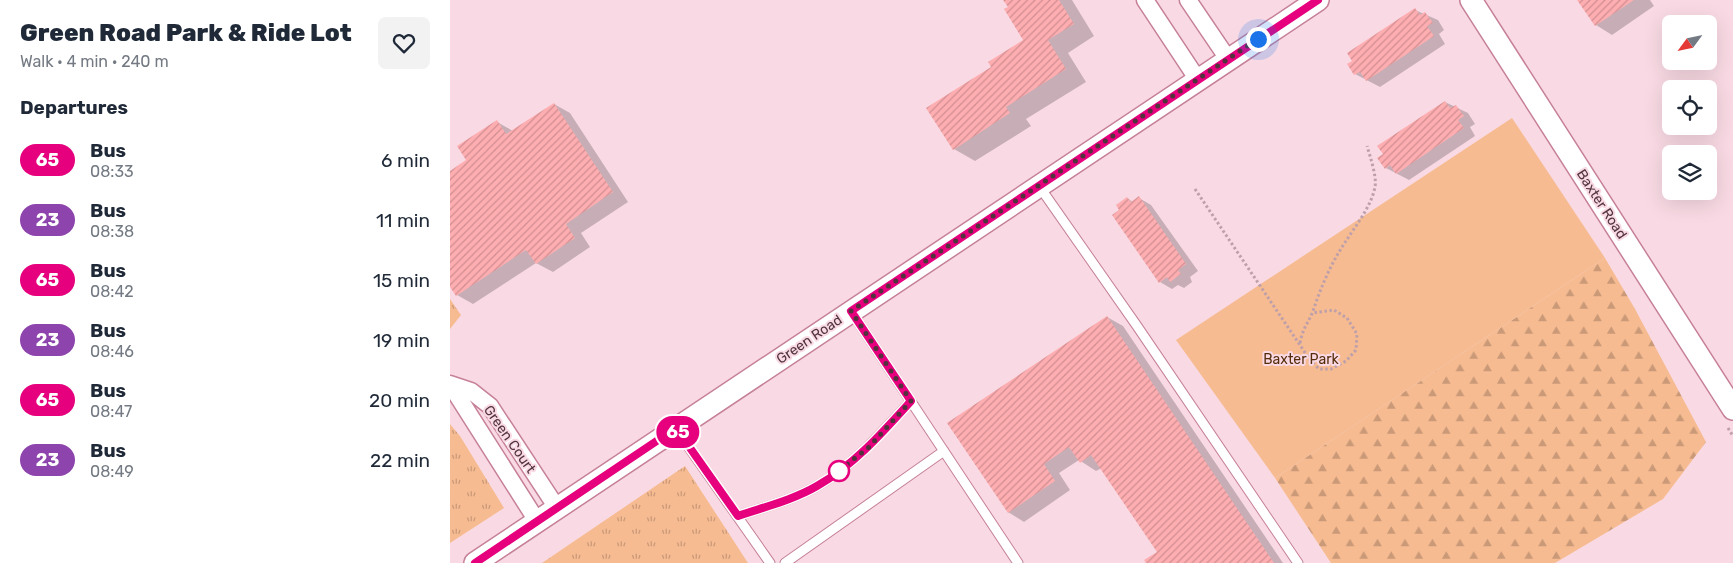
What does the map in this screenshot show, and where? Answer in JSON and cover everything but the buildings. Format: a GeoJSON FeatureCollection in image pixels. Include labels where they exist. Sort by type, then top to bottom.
{"type":"FeatureCollection","features":[{"type":"Feature","properties":{"kind":"street"},"geometry":{"type":"LineString","coordinates":[[1145,0],[1198,80]]}},
{"type":"Feature","properties":{"kind":"street"},"geometry":{"type":"LineString","coordinates":[[1188,0],[1228,59]]}},
{"type":"Feature","properties":{"kind":"street","name":"Green Road"},"geometry":{"type":"LineString","coordinates":[[475,563],[1318,0]]}},
{"type":"Feature","properties":{"kind":"street","name":"Baxter Road"},"geometry":{"type":"LineString","coordinates":[[1471,0],[1733,409]]}},
{"type":"Feature","properties":{"kind":"street","name":"Green Court"},"geometry":{"type":"LineString","coordinates":[[450,384],[471,391],[490,406],[557,508]]}},
{"type":"Feature","properties":{"kind":"street","name":"Green Court"},"geometry":{"type":"LineString","coordinates":[[450,384],[538,521]]}},
{"type":"Feature","properties":{"kind":"lane"},"geometry":{"type":"LineString","coordinates":[[1039,186],[1298,563]]}},
{"type":"Feature","properties":{"kind":"lane"},"geometry":{"type":"LineString","coordinates":[[851,311],[1018,563]]}},
{"type":"Feature","properties":{"kind":"lane"},"geometry":{"type":"LineString","coordinates":[[738,516],[794,497],[817,486],[868,448],[911,401]]}},
{"type":"Feature","properties":{"kind":"lane"},"geometry":{"type":"LineString","coordinates":[[676,428],[770,563]]}},
{"type":"Feature","properties":{"kind":"lane"},"geometry":{"type":"LineString","coordinates":[[785,563],[944,451]]}},
{"type":"Feature","properties":{"kind":"path"},"geometry":{"type":"LineString","coordinates":[[1300,343],[1302,330],[1312,313],[1317,297],[1334,262],[1356,228],[1375,186],[1367,146]]}},
{"type":"Feature","properties":{"kind":"path"},"geometry":{"type":"LineString","coordinates":[[1195,189],[1310,360],[1319,369],[1330,369],[1346,361],[1356,350],[1356,334],[1347,318],[1334,310],[1312,313]]}},
{"type":"Feature","properties":{"kind":"green space","name":"Baxter Park"},"geometry":{"type":"Polygon","coordinates":[[[1512,118],[1605,258],[1275,478],[1176,340],[1512,118]]]}},
{"type":"Feature","properties":{"kind":"green space"},"geometry":{"type":"Polygon","coordinates":[[[1605,258],[1635,309],[1706,442],[1663,499],[1555,563],[1331,563],[1275,478],[1605,258]]]}},
{"type":"Feature","properties":{"kind":"green space"},"geometry":{"type":"Polygon","coordinates":[[[450,299],[461,315],[450,329],[450,299]]]}},
{"type":"Feature","properties":{"kind":"green space"},"geometry":{"type":"Polygon","coordinates":[[[450,424],[460,436],[504,508],[450,543],[450,424]]]}},
{"type":"Feature","properties":{"kind":"green space"},"geometry":{"type":"Polygon","coordinates":[[[685,466],[748,563],[542,563],[685,466]]]}},
{"type":"Feature","properties":{"kind":"bus line","name":"65"},"geometry":{"type":"LineString","coordinates":[[475,563],[676,428],[738,516],[794,497],[817,486],[868,448],[911,401],[851,311],[1318,0]]}},
{"type":"Feature","properties":{"kind":"route"},"geometry":{"type":"LineString","coordinates":[[839,471],[836,473],[868,448],[911,401],[851,311],[1258,39]]}}]}
